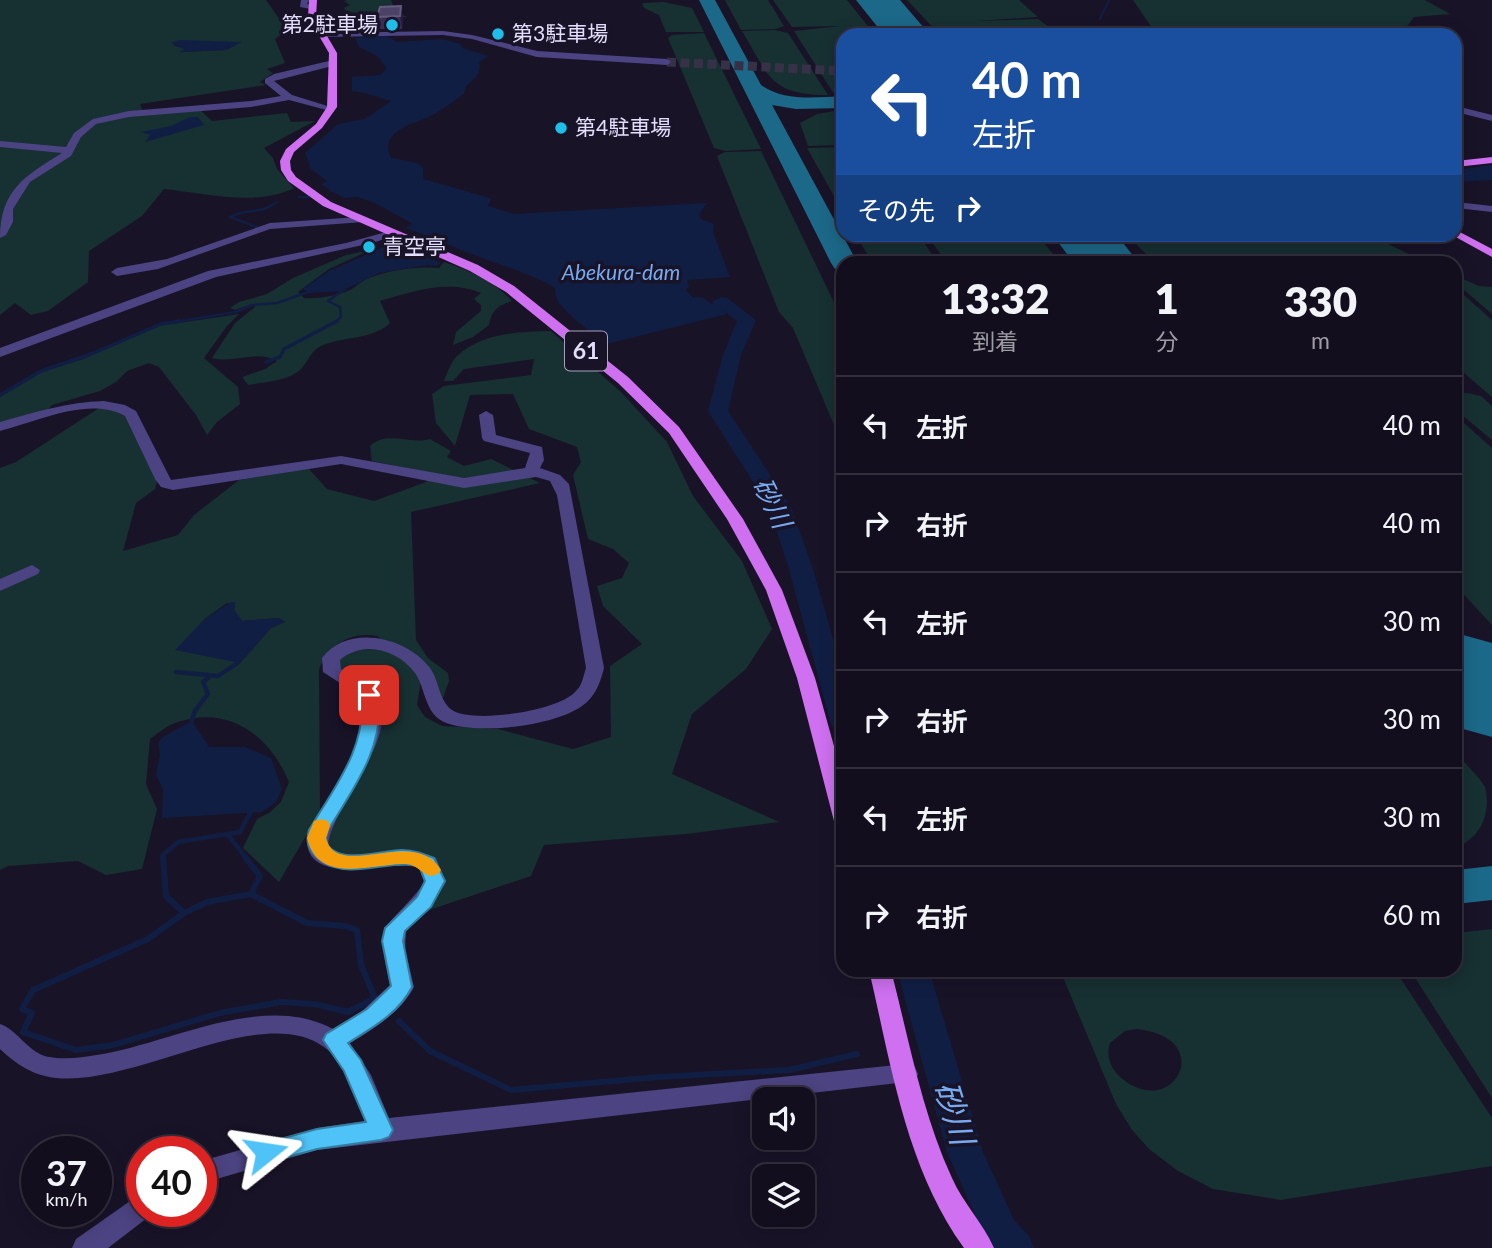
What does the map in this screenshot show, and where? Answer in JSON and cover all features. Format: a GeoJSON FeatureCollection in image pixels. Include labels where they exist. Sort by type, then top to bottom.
{"type":"FeatureCollection","features":[{"type":"Feature","properties":{"kind":"main road"},"geometry":{"type":"LineString","coordinates":[[310,2],[312,17],[327,41],[333,63],[331,110]]}},
{"type":"Feature","properties":{"kind":"main road","name":"61"},"geometry":{"type":"LineString","coordinates":[[331,110],[319,126],[290,151],[285,160],[286,170],[292,178],[352,222],[390,234],[474,268],[510,289],[623,380],[674,430],[735,519],[774,590],[806,678],[836,791]]}},
{"type":"Feature","properties":{"kind":"main road"},"geometry":{"type":"LineString","coordinates":[[1462,163],[1492,161]]}},
{"type":"Feature","properties":{"kind":"main road"},"geometry":{"type":"LineString","coordinates":[[1462,236],[1492,254]]}},
{"type":"Feature","properties":{"kind":"main road"},"geometry":{"type":"LineString","coordinates":[[882,977],[906,1074],[931,1155],[953,1208],[980,1248]]}},
{"type":"Feature","properties":{"kind":"street"},"geometry":{"type":"LineString","coordinates":[[327,41],[355,34],[443,33],[472,37],[537,54],[667,62]]}},
{"type":"Feature","properties":{"kind":"street"},"geometry":{"type":"LineString","coordinates":[[331,110],[289,97],[271,85],[269,79],[333,63]]}},
{"type":"Feature","properties":{"kind":"street"},"geometry":{"type":"LineString","coordinates":[[0,235],[7,222],[8,209],[26,180],[67,155],[67,150],[86,125],[99,120],[150,112],[251,104],[289,97]]}},
{"type":"Feature","properties":{"kind":"street"},"geometry":{"type":"LineString","coordinates":[[1462,110],[1492,118]]}},
{"type":"Feature","properties":{"kind":"street"},"geometry":{"type":"LineString","coordinates":[[0,144],[67,150]]}},
{"type":"Feature","properties":{"kind":"street"},"geometry":{"type":"LineString","coordinates":[[1462,206],[1492,209]]}},
{"type":"Feature","properties":{"kind":"street"},"geometry":{"type":"LineString","coordinates":[[117,272],[156,266],[255,230],[277,225],[352,222]]}},
{"type":"Feature","properties":{"kind":"street"},"geometry":{"type":"LineString","coordinates":[[352,222],[334,231],[333,235],[352,246]]}},
{"type":"Feature","properties":{"kind":"street"},"geometry":{"type":"LineString","coordinates":[[243,235],[221,251],[244,263],[352,246],[390,234]]}},
{"type":"Feature","properties":{"kind":"street"},"geometry":{"type":"LineString","coordinates":[[0,353],[263,254]]}},
{"type":"Feature","properties":{"kind":"street"},"geometry":{"type":"LineString","coordinates":[[0,428],[88,406],[103,404],[124,407],[131,414],[160,476],[166,484],[173,485],[321,461],[355,462],[464,483],[531,472],[555,478],[561,484],[595,668],[593,681],[577,701],[564,709],[536,718],[472,722],[446,715],[440,709],[426,674],[420,667],[382,645],[357,642],[344,646],[331,658],[332,672],[363,688],[369,695],[372,715],[367,740],[355,769],[319,830],[316,838],[318,847],[323,855],[344,862],[417,858],[428,863],[435,881],[424,902],[395,928],[393,941],[402,987],[389,1004],[334,1040]]}},
{"type":"Feature","properties":{"kind":"street"},"geometry":{"type":"LineString","coordinates":[[486,415],[489,438],[537,450],[537,460],[531,472]]}},
{"type":"Feature","properties":{"kind":"street"},"geometry":{"type":"LineString","coordinates":[[0,586],[11,578],[32,570]]}},
{"type":"Feature","properties":{"kind":"street"},"geometry":{"type":"LineString","coordinates":[[0,1034],[25,1057],[45,1067],[69,1069],[112,1064],[233,1029],[281,1024],[303,1026],[322,1032],[334,1040],[354,1066],[381,1130]]}},
{"type":"Feature","properties":{"kind":"street"},"geometry":{"type":"LineString","coordinates":[[217,1168],[317,1139],[381,1130],[906,1074]]}},
{"type":"Feature","properties":{"kind":"street"},"geometry":{"type":"LineString","coordinates":[[86,1248],[126,1219]]}},
{"type":"Feature","properties":{"kind":"green space"},"geometry":{"type":"Polygon","coordinates":[[[0,0],[266,0],[287,30],[275,39],[285,63],[267,69],[273,73],[260,82],[266,85],[140,104],[144,114],[200,110],[212,121],[287,113],[291,122],[315,121],[264,148],[273,158],[277,169],[294,188],[279,194],[247,198],[164,189],[142,216],[89,251],[88,282],[48,311],[31,315],[15,303],[0,315],[0,0]],[[192,42],[173,45],[185,49],[182,52],[226,50],[241,42],[192,42]]]}},
{"type":"Feature","properties":{"kind":"green space"},"geometry":{"type":"Polygon","coordinates":[[[391,0],[396,13],[408,17],[343,19],[344,16],[335,15],[346,11],[344,8],[350,5],[344,1],[391,0]]]}},
{"type":"Feature","properties":{"kind":"green space"},"geometry":{"type":"Polygon","coordinates":[[[725,0],[768,0],[784,26],[775,29],[741,30],[725,0]]]}},
{"type":"Feature","properties":{"kind":"green space"},"geometry":{"type":"Polygon","coordinates":[[[773,0],[847,0],[869,28],[836,28],[836,94],[794,31],[840,26],[792,27],[773,0]]]}},
{"type":"Feature","properties":{"kind":"green space"},"geometry":{"type":"Polygon","coordinates":[[[907,0],[1019,0],[1038,17],[976,21],[1038,19],[1050,28],[933,28],[907,0]]]}},
{"type":"Feature","properties":{"kind":"green space"},"geometry":{"type":"Polygon","coordinates":[[[1133,0],[1425,0],[1450,14],[1414,17],[1406,28],[1152,28],[1133,0]]]}},
{"type":"Feature","properties":{"kind":"green space"},"geometry":{"type":"Polygon","coordinates":[[[664,2],[692,8],[704,32],[666,32],[659,15],[644,8],[642,3],[664,2]]]}},
{"type":"Feature","properties":{"kind":"green space"},"geometry":{"type":"Polygon","coordinates":[[[775,30],[788,33],[828,95],[794,91],[773,80],[742,31],[775,30]]]}},
{"type":"Feature","properties":{"kind":"green space"},"geometry":{"type":"Polygon","coordinates":[[[704,33],[761,149],[726,151],[714,148],[668,38],[672,35],[704,33]]]}},
{"type":"Feature","properties":{"kind":"green space"},"geometry":{"type":"Polygon","coordinates":[[[836,111],[836,145],[808,146],[800,123],[817,114],[836,111]]]}},
{"type":"Feature","properties":{"kind":"green space"},"geometry":{"type":"Polygon","coordinates":[[[836,147],[836,200],[807,148],[836,147]]]}},
{"type":"Feature","properties":{"kind":"green space"},"geometry":{"type":"Polygon","coordinates":[[[761,151],[836,306],[836,430],[793,328],[779,312],[717,156],[725,152],[761,151]]]}},
{"type":"Feature","properties":{"kind":"green space"},"geometry":{"type":"Polygon","coordinates":[[[860,242],[924,242],[933,256],[868,256],[860,242]]]}},
{"type":"Feature","properties":{"kind":"green space"},"geometry":{"type":"Polygon","coordinates":[[[932,242],[1043,242],[1055,256],[942,256],[932,242]]]}},
{"type":"Feature","properties":{"kind":"green space"},"geometry":{"type":"Polygon","coordinates":[[[1134,242],[1384,242],[1413,256],[1148,256],[1134,242]]]}},
{"type":"Feature","properties":{"kind":"green space"},"geometry":{"type":"Polygon","coordinates":[[[364,253],[329,269],[298,292],[304,298],[332,296],[384,273],[412,268],[439,268],[444,262],[481,277],[512,301],[496,309],[489,325],[473,337],[453,345],[456,332],[481,311],[481,305],[474,299],[481,293],[456,287],[430,288],[380,301],[390,323],[367,335],[323,345],[313,352],[296,373],[269,382],[248,385],[242,377],[265,369],[277,361],[261,356],[212,358],[235,323],[255,307],[252,304],[235,310],[230,308],[239,302],[267,294],[293,278],[346,255],[364,253]]]}},
{"type":"Feature","properties":{"kind":"green space"},"geometry":{"type":"Polygon","coordinates":[[[1462,279],[1479,286],[1492,287],[1492,314],[1462,288],[1462,279]]]}},
{"type":"Feature","properties":{"kind":"green space"},"geometry":{"type":"Polygon","coordinates":[[[1462,293],[1492,320],[1492,397],[1462,371],[1462,293]]]}},
{"type":"Feature","properties":{"kind":"green space"},"geometry":{"type":"Polygon","coordinates":[[[239,314],[204,358],[238,387],[240,404],[217,422],[207,435],[196,415],[159,367],[149,363],[127,371],[116,382],[100,391],[52,405],[47,411],[0,425],[0,397],[44,371],[83,359],[158,326],[239,314]]]}},
{"type":"Feature","properties":{"kind":"green space"},"geometry":{"type":"Polygon","coordinates":[[[551,331],[621,392],[667,442],[693,496],[742,561],[772,629],[746,669],[692,714],[672,774],[779,822],[686,834],[544,845],[531,876],[417,914],[435,865],[357,860],[326,849],[323,830],[377,704],[336,671],[341,651],[386,651],[403,660],[421,680],[417,705],[425,717],[442,726],[498,729],[573,749],[611,737],[610,666],[642,644],[603,606],[597,586],[622,578],[629,563],[613,549],[588,539],[573,475],[581,462],[577,447],[529,429],[513,394],[470,395],[455,446],[436,423],[432,394],[444,386],[531,375],[534,359],[464,369],[453,381],[444,381],[451,364],[467,348],[501,335],[551,331]]]}},
{"type":"Feature","properties":{"kind":"green space"},"geometry":{"type":"Polygon","coordinates":[[[1462,393],[1481,396],[1492,406],[1492,440],[1462,415],[1462,393]]]}},
{"type":"Feature","properties":{"kind":"green space"},"geometry":{"type":"Polygon","coordinates":[[[99,408],[119,411],[127,417],[157,481],[155,489],[136,503],[123,551],[178,535],[194,515],[239,480],[308,468],[327,489],[374,501],[426,482],[436,474],[372,461],[370,446],[384,439],[430,439],[451,451],[447,457],[464,466],[491,459],[540,483],[411,512],[416,640],[428,658],[448,673],[449,681],[442,701],[436,682],[377,636],[349,638],[328,653],[319,670],[320,812],[279,882],[243,848],[257,819],[281,802],[289,782],[281,765],[259,738],[230,721],[214,718],[178,722],[150,739],[146,784],[157,809],[142,869],[106,875],[78,861],[8,866],[0,870],[0,468],[16,462],[99,408]],[[227,603],[206,618],[176,650],[236,660],[240,663],[271,628],[285,622],[279,618],[242,621],[234,610],[235,606],[227,603]]]}},
{"type":"Feature","properties":{"kind":"green space"},"geometry":{"type":"Polygon","coordinates":[[[1462,421],[1492,448],[1492,625],[1462,592],[1462,421]]]}},
{"type":"Feature","properties":{"kind":"green space"},"geometry":{"type":"Polygon","coordinates":[[[1462,760],[1485,787],[1487,797],[1482,824],[1472,838],[1462,844],[1462,760]]]}},
{"type":"Feature","properties":{"kind":"green space"},"geometry":{"type":"Polygon","coordinates":[[[1492,929],[1492,1098],[1414,977],[1462,977],[1462,932],[1492,929]]]}},
{"type":"Feature","properties":{"kind":"green space"},"geometry":{"type":"Polygon","coordinates":[[[1063,977],[1400,977],[1492,1118],[1492,1166],[1281,1200],[1213,1189],[1178,1171],[1149,1149],[1132,1130],[1116,1104],[1063,977]],[[1136,1029],[1125,1031],[1110,1043],[1108,1053],[1110,1062],[1120,1077],[1139,1088],[1157,1090],[1170,1084],[1179,1073],[1181,1060],[1176,1046],[1161,1035],[1136,1029]]]}},
{"type":"Feature","properties":{"kind":"water","name":"Abekura-dam"},"geometry":{"type":"Polygon","coordinates":[[[386,36],[397,42],[442,39],[488,56],[479,62],[479,72],[464,94],[435,114],[393,135],[388,149],[391,158],[417,163],[423,168],[423,179],[491,199],[488,206],[514,214],[707,203],[699,214],[701,219],[714,224],[713,232],[730,277],[687,280],[689,286],[686,290],[692,297],[704,298],[711,304],[716,303],[727,314],[606,344],[565,309],[558,301],[554,287],[525,273],[405,228],[413,224],[375,203],[358,197],[344,198],[333,192],[326,193],[331,191],[321,184],[327,181],[311,169],[305,153],[338,124],[365,119],[391,101],[352,91],[352,77],[380,75],[387,68],[376,55],[359,47],[355,38],[386,36]]]}},
{"type":"Feature","properties":{"kind":"water"},"geometry":{"type":"Polygon","coordinates":[[[180,40],[242,42],[226,50],[179,52],[185,49],[171,43],[180,40]]]}},
{"type":"Feature","properties":{"kind":"water"},"geometry":{"type":"Polygon","coordinates":[[[190,117],[198,117],[204,125],[145,142],[150,135],[141,132],[171,126],[190,117]]]}},
{"type":"Feature","properties":{"kind":"water"},"geometry":{"type":"Polygon","coordinates":[[[1492,165],[1492,180],[1462,182],[1462,169],[1492,165]]]}},
{"type":"Feature","properties":{"kind":"water"},"geometry":{"type":"Polygon","coordinates":[[[393,243],[441,263],[436,266],[379,273],[342,291],[310,293],[303,289],[329,271],[393,243]]]}},
{"type":"Feature","properties":{"kind":"water"},"geometry":{"type":"Polygon","coordinates":[[[235,602],[234,610],[242,621],[279,618],[285,622],[271,628],[240,663],[175,650],[206,618],[235,602]]]}},
{"type":"Feature","properties":{"kind":"water"},"geometry":{"type":"Polygon","coordinates":[[[192,721],[209,747],[245,747],[271,758],[282,789],[276,802],[262,812],[162,818],[163,789],[156,775],[160,755],[158,743],[163,737],[192,721]]]}},
{"type":"Feature","properties":{"kind":"building"},"geometry":{"type":"Polygon","coordinates":[[[401,6],[400,16],[377,17],[380,7],[401,6]]]}},
{"type":"Feature","properties":{"kind":"waterway"},"geometry":{"type":"LineString","coordinates":[[1100,19],[1109,0]]}},
{"type":"Feature","properties":{"kind":"waterway"},"geometry":{"type":"LineString","coordinates":[[299,197],[308,197]]}},
{"type":"Feature","properties":{"kind":"waterway"},"geometry":{"type":"LineString","coordinates":[[257,227],[230,217],[265,209],[277,202]]}},
{"type":"Feature","properties":{"kind":"waterway"},"geometry":{"type":"LineString","coordinates":[[335,322],[341,317],[340,307],[328,301],[345,289]]}},
{"type":"Feature","properties":{"kind":"waterway"},"geometry":{"type":"LineString","coordinates":[[169,323],[236,312],[252,305],[277,303],[311,291]]}},
{"type":"Feature","properties":{"kind":"waterway","name":"砂川"},"geometry":{"type":"LineString","coordinates":[[721,302],[747,320],[732,355],[718,411],[780,507],[800,566],[836,695]]}},
{"type":"Feature","properties":{"kind":"waterway"},"geometry":{"type":"LineString","coordinates":[[0,395],[41,371],[91,354],[161,324],[180,321]]}},
{"type":"Feature","properties":{"kind":"waterway"},"geometry":{"type":"LineString","coordinates":[[266,362],[280,357],[284,349],[335,322]]}},
{"type":"Feature","properties":{"kind":"waterway"},"geometry":{"type":"LineString","coordinates":[[176,672],[218,676],[239,662]]}},
{"type":"Feature","properties":{"kind":"waterway"},"geometry":{"type":"LineString","coordinates":[[190,726],[195,711],[208,694],[203,682],[208,678]]}},
{"type":"Feature","properties":{"kind":"waterway"},"geometry":{"type":"LineString","coordinates":[[163,857],[178,842],[240,832],[251,811]]}},
{"type":"Feature","properties":{"kind":"waterway"},"geometry":{"type":"LineString","coordinates":[[229,836],[247,859]]}},
{"type":"Feature","properties":{"kind":"waterway"},"geometry":{"type":"LineString","coordinates":[[163,857],[166,896],[184,913]]}},
{"type":"Feature","properties":{"kind":"waterway"},"geometry":{"type":"LineString","coordinates":[[245,857],[260,876],[251,894]]}},
{"type":"Feature","properties":{"kind":"waterway"},"geometry":{"type":"LineString","coordinates":[[184,913],[148,939],[33,990],[22,1009],[32,1013],[23,1032],[76,1050],[113,1045],[220,1013],[281,1002],[314,1004],[348,1012],[375,998],[361,965],[357,930],[345,926],[307,923],[251,894]]}},
{"type":"Feature","properties":{"kind":"waterway"},"geometry":{"type":"LineString","coordinates":[[184,913],[207,902],[251,894]]}},
{"type":"Feature","properties":{"kind":"waterway","name":"砂川"},"geometry":{"type":"LineString","coordinates":[[915,977],[965,1152],[1001,1232],[1015,1248]]}},
{"type":"Feature","properties":{"kind":"waterway"},"geometry":{"type":"LineString","coordinates":[[399,1021],[430,1051],[511,1090],[658,1077],[789,1070],[857,1054]]}},
{"type":"Feature","properties":{"kind":"waterway","name":"砂川"},"geometry":{"type":"LineString","coordinates":[[925,1037],[932,1035]]}},
{"type":"Feature","properties":{"kind":"taxiway"},"geometry":{"type":"LineString","coordinates":[[707,0],[753,89]]}},
{"type":"Feature","properties":{"kind":"taxiway"},"geometry":{"type":"LineString","coordinates":[[753,89],[772,99],[783,101],[836,102]]}},
{"type":"Feature","properties":{"kind":"taxiway"},"geometry":{"type":"LineString","coordinates":[[753,89],[840,256]]}},
{"type":"Feature","properties":{"kind":"taxiway"},"geometry":{"type":"LineString","coordinates":[[1462,886],[1492,883]]}},
{"type":"Feature","properties":{"kind":"runway"},"geometry":{"type":"LineString","coordinates":[[877,0],[902,28]]}},
{"type":"Feature","properties":{"kind":"runway"},"geometry":{"type":"LineString","coordinates":[[1089,242],[1101,256]]}},
{"type":"Feature","properties":{"kind":"runway"},"geometry":{"type":"LineString","coordinates":[[1462,670],[1492,705]]}},
{"type":"Feature","properties":{"kind":"tunnel"},"geometry":{"type":"LineString","coordinates":[[667,62],[836,71]]}},
{"type":"Feature","properties":{"kind":"slow traffic"},"geometry":{"type":"LineString","coordinates":[[321,826],[316,838],[318,847],[323,855],[332,860],[356,863],[403,857],[417,858],[428,863],[431,870]]}},
{"type":"Feature","properties":{"kind":"place","name":"第2駐車場"},"geometry":{"type":"Point","coordinates":[392,25]}},
{"type":"Feature","properties":{"kind":"place","name":"第3駐車場"},"geometry":{"type":"Point","coordinates":[498,34]}},
{"type":"Feature","properties":{"kind":"place","name":"第4駐車場"},"geometry":{"type":"Point","coordinates":[561,128]}},
{"type":"Feature","properties":{"kind":"place","name":"青空亭"},"geometry":{"type":"Point","coordinates":[369,247]}},
{"type":"Feature","properties":{"kind":"route"},"geometry":{"type":"LineString","coordinates":[[266,1152],[317,1139],[381,1130],[354,1066],[334,1040],[374,1016],[389,1004],[402,987],[393,941],[395,928],[424,902],[435,881],[428,863],[417,858],[344,862],[323,855],[318,847],[316,838],[319,830],[355,769],[367,740],[372,715],[369,695]]}}]}
